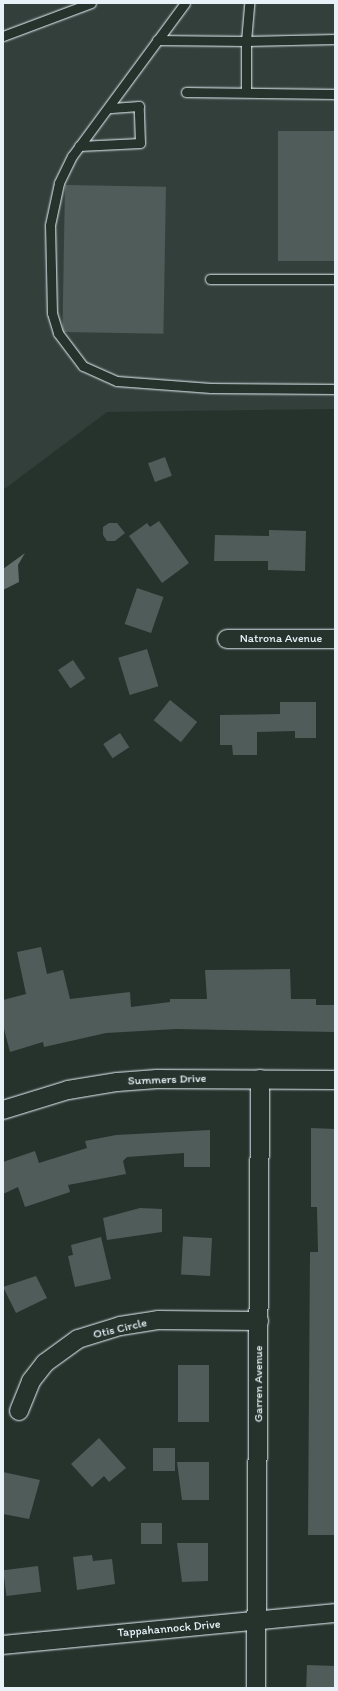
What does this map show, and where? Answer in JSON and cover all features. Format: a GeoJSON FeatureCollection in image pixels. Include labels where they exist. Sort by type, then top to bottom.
{"type":"FeatureCollection","features":[{"type":"Feature","properties":{"kind":"street","name":"Natrona Avenue"},"geometry":{"type":"LineString","coordinates":[[227,639],[335,639]]}},
{"type":"Feature","properties":{"kind":"street","name":"Summers Drive"},"geometry":{"type":"LineString","coordinates":[[3,1110],[68,1090],[117,1082],[260,1079],[335,1080]]}},
{"type":"Feature","properties":{"kind":"street","name":"Garren Avenue"},"geometry":{"type":"LineString","coordinates":[[256,1688],[258,1622],[260,1079]]}},
{"type":"Feature","properties":{"kind":"street","name":"Otis Circle"},"geometry":{"type":"LineString","coordinates":[[19,1411],[31,1381],[45,1363],[78,1339],[120,1326],[158,1320],[259,1321]]}},
{"type":"Feature","properties":{"kind":"street","name":"Tappahannock Drive"},"geometry":{"type":"LineString","coordinates":[[3,1645],[258,1622],[335,1613]]}},
{"type":"Feature","properties":{"kind":"lane"},"geometry":{"type":"LineString","coordinates":[[3,36],[91,3]]}},
{"type":"Feature","properties":{"kind":"lane"},"geometry":{"type":"LineString","coordinates":[[185,3],[79,146],[60,183],[52,213],[52,314],[68,352],[83,366],[117,382],[211,388],[335,389]]}},
{"type":"Feature","properties":{"kind":"lane"},"geometry":{"type":"LineString","coordinates":[[246,92],[246,41],[249,3]]}},
{"type":"Feature","properties":{"kind":"lane"},"geometry":{"type":"LineString","coordinates":[[158,40],[246,41],[335,39]]}},
{"type":"Feature","properties":{"kind":"lane"},"geometry":{"type":"LineString","coordinates":[[186,92],[335,94]]}},
{"type":"Feature","properties":{"kind":"lane"},"geometry":{"type":"LineString","coordinates":[[79,146],[140,143],[139,106],[108,108]]}},
{"type":"Feature","properties":{"kind":"lane"},"geometry":{"type":"LineString","coordinates":[[210,279],[335,279]]}},
{"type":"Feature","properties":{"kind":"shaded area"},"geometry":{"type":"Polygon","coordinates":[[[3,3],[335,3],[335,409],[107,412],[3,490],[3,3]]]}},
{"type":"Feature","properties":{"kind":"shaded area"},"geometry":{"type":"Polygon","coordinates":[[[25,553],[18,565],[19,582],[3,590],[3,569],[25,553]]]}},
{"type":"Feature","properties":{"kind":"building"},"geometry":{"type":"Polygon","coordinates":[[[278,131],[335,131],[335,261],[278,261],[278,131]]]}},
{"type":"Feature","properties":{"kind":"building"},"geometry":{"type":"Polygon","coordinates":[[[65,185],[166,187],[163,334],[62,332],[65,185]]]}},
{"type":"Feature","properties":{"kind":"building"},"geometry":{"type":"Polygon","coordinates":[[[165,457],[172,476],[155,482],[148,463],[165,457]]]}},
{"type":"Feature","properties":{"kind":"building"},"geometry":{"type":"Polygon","coordinates":[[[159,521],[189,563],[162,583],[129,536],[147,523],[150,527],[159,521]]]}},
{"type":"Feature","properties":{"kind":"building"},"geometry":{"type":"Polygon","coordinates":[[[109,523],[117,523],[125,533],[115,541],[107,541],[103,535],[103,527],[109,523]]]}},
{"type":"Feature","properties":{"kind":"building"},"geometry":{"type":"Polygon","coordinates":[[[269,530],[306,531],[305,571],[268,570],[268,561],[214,561],[215,535],[269,536],[269,530]]]}},
{"type":"Feature","properties":{"kind":"building"},"geometry":{"type":"Polygon","coordinates":[[[137,588],[163,597],[151,633],[125,624],[137,588]]]}},
{"type":"Feature","properties":{"kind":"building"},"geometry":{"type":"Polygon","coordinates":[[[147,649],[158,686],[130,695],[118,658],[147,649]]]}},
{"type":"Feature","properties":{"kind":"building"},"geometry":{"type":"Polygon","coordinates":[[[73,660],[85,678],[70,688],[58,670],[73,660]]]}},
{"type":"Feature","properties":{"kind":"building"},"geometry":{"type":"Polygon","coordinates":[[[170,700],[197,722],[181,742],[154,720],[170,700]]]}},
{"type":"Feature","properties":{"kind":"building"},"geometry":{"type":"Polygon","coordinates":[[[280,702],[316,702],[316,738],[295,738],[295,731],[257,732],[257,755],[233,755],[232,745],[220,745],[220,715],[280,714],[280,702]]]}},
{"type":"Feature","properties":{"kind":"building"},"geometry":{"type":"Polygon","coordinates":[[[120,733],[129,747],[112,758],[103,744],[120,733]]]}},
{"type":"Feature","properties":{"kind":"building"},"geometry":{"type":"Polygon","coordinates":[[[41,947],[47,974],[63,970],[70,999],[130,992],[131,1007],[170,1002],[170,999],[207,999],[205,970],[290,969],[291,999],[316,999],[316,1005],[335,1005],[335,1032],[176,1029],[106,1033],[44,1047],[43,1042],[10,1052],[3,1025],[3,1000],[26,994],[17,952],[41,947]]]}},
{"type":"Feature","properties":{"kind":"building"},"geometry":{"type":"Polygon","coordinates":[[[311,1128],[335,1129],[335,1535],[308,1535],[310,1252],[318,1252],[317,1207],[311,1207],[311,1128]]]}},
{"type":"Feature","properties":{"kind":"building"},"geometry":{"type":"Polygon","coordinates":[[[210,1130],[210,1167],[184,1167],[184,1153],[127,1157],[123,1161],[126,1174],[68,1185],[70,1192],[25,1207],[18,1187],[3,1194],[3,1162],[35,1151],[39,1163],[87,1148],[85,1141],[116,1135],[210,1130]]]}},
{"type":"Feature","properties":{"kind":"building"},"geometry":{"type":"Polygon","coordinates":[[[140,1208],[162,1209],[162,1232],[107,1240],[103,1218],[140,1208]]]}},
{"type":"Feature","properties":{"kind":"building"},"geometry":{"type":"Polygon","coordinates":[[[183,1236],[212,1238],[210,1276],[181,1274],[183,1236]]]}},
{"type":"Feature","properties":{"kind":"building"},"geometry":{"type":"Polygon","coordinates":[[[101,1237],[111,1279],[75,1287],[68,1256],[73,1255],[71,1245],[101,1237]]]}},
{"type":"Feature","properties":{"kind":"building"},"geometry":{"type":"Polygon","coordinates":[[[36,1276],[47,1298],[16,1313],[3,1287],[36,1276]]]}},
{"type":"Feature","properties":{"kind":"building"},"geometry":{"type":"Polygon","coordinates":[[[178,1365],[209,1365],[209,1422],[178,1422],[178,1365]]]}},
{"type":"Feature","properties":{"kind":"building"},"geometry":{"type":"Polygon","coordinates":[[[99,1438],[126,1468],[109,1482],[104,1476],[92,1487],[71,1464],[99,1438]]]}},
{"type":"Feature","properties":{"kind":"building"},"geometry":{"type":"Polygon","coordinates":[[[153,1448],[175,1448],[175,1471],[153,1471],[153,1448]]]}},
{"type":"Feature","properties":{"kind":"building"},"geometry":{"type":"Polygon","coordinates":[[[177,1462],[209,1462],[209,1500],[182,1500],[177,1462]]]}},
{"type":"Feature","properties":{"kind":"building"},"geometry":{"type":"Polygon","coordinates":[[[3,1472],[40,1480],[29,1519],[3,1514],[3,1472]]]}},
{"type":"Feature","properties":{"kind":"building"},"geometry":{"type":"Polygon","coordinates":[[[141,1523],[162,1523],[162,1544],[141,1544],[141,1523]]]}},
{"type":"Feature","properties":{"kind":"building"},"geometry":{"type":"Polygon","coordinates":[[[177,1543],[208,1543],[208,1581],[182,1582],[177,1543]]]}},
{"type":"Feature","properties":{"kind":"building"},"geometry":{"type":"Polygon","coordinates":[[[92,1555],[93,1561],[112,1559],[115,1584],[77,1590],[73,1557],[92,1555]]]}},
{"type":"Feature","properties":{"kind":"building"},"geometry":{"type":"Polygon","coordinates":[[[38,1566],[41,1592],[6,1596],[3,1570],[38,1566]]]}},
{"type":"Feature","properties":{"kind":"building"},"geometry":{"type":"Polygon","coordinates":[[[307,1665],[335,1666],[334,1688],[306,1688],[307,1665]]]}}]}
